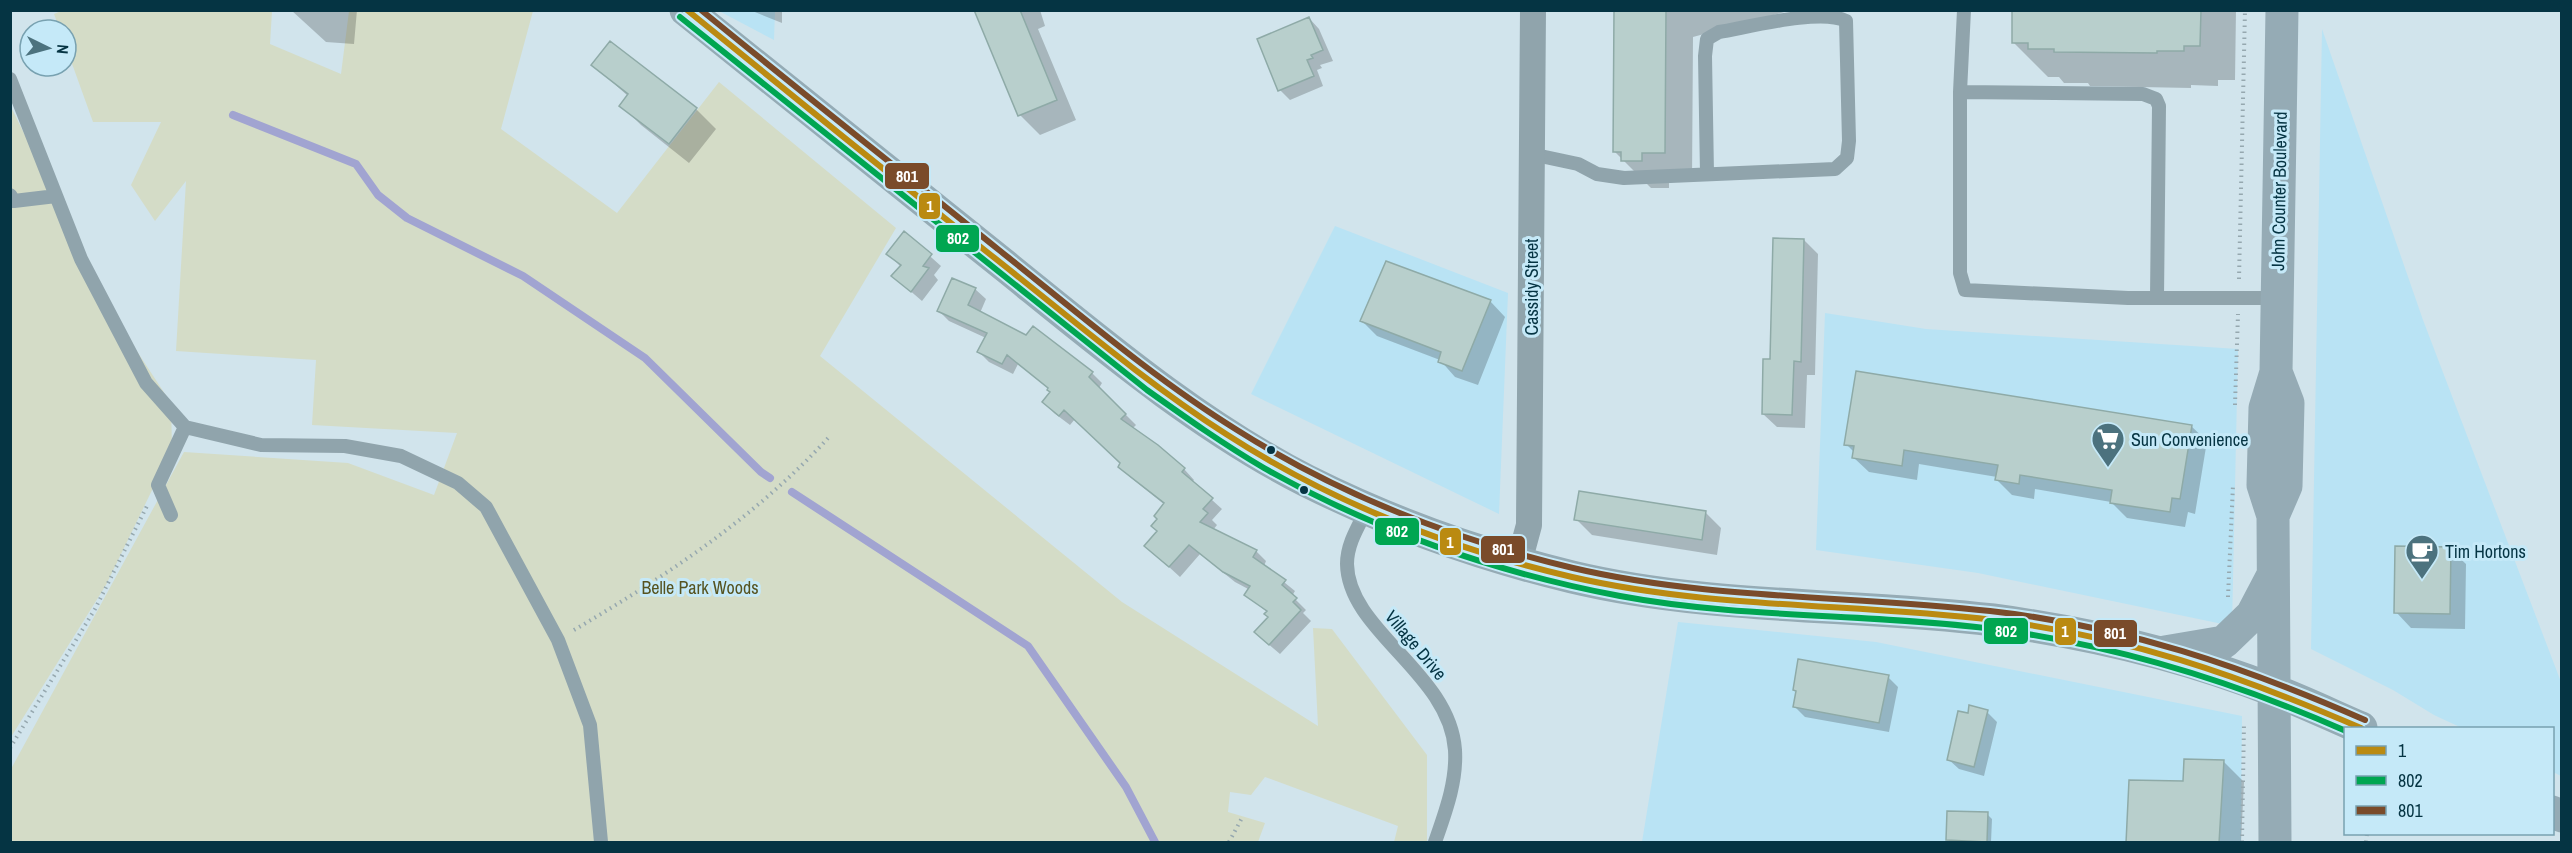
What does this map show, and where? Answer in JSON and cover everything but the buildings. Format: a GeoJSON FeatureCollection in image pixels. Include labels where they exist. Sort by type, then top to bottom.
{"type":"FeatureCollection","features":[{"type":"Feature","properties":{"kind":"main road"},"geometry":{"type":"LineString","coordinates":[[686,10],[1090,335],[1166,391],[1234,440],[1306,480],[1367,509],[1436,536],[1519,562],[1576,578],[1636,589],[1725,599],[1991,620],[2112,640],[2161,652],[2274,690],[2357,727]]}},
{"type":"Feature","properties":{"kind":"main road","name":"John Counter Boulevard"},"geometry":{"type":"LineString","coordinates":[[2276,843],[2273,516],[2286,486],[2288,403],[2276,372],[2282,10]]}},
{"type":"Feature","properties":{"kind":"main road"},"geometry":{"type":"LineString","coordinates":[[2161,652],[2224,642],[2252,615],[2274,573]]}},
{"type":"Feature","properties":{"kind":"street","name":"Cassidy Street"},"geometry":{"type":"LineString","coordinates":[[1519,562],[1529,525],[1533,10]]}},
{"type":"Feature","properties":{"kind":"lane"},"geometry":{"type":"LineString","coordinates":[[1964,10],[1960,92],[1960,273],[1965,290],[2157,298],[2277,298]]}},
{"type":"Feature","properties":{"kind":"lane"},"geometry":{"type":"LineString","coordinates":[[1532,154],[1578,164],[1597,174],[1624,178],[1835,169],[1846,158],[1849,141],[1846,21],[1839,17],[1821,15],[1719,32],[1707,39],[1705,56],[1707,174]]}},
{"type":"Feature","properties":{"kind":"lane"},"geometry":{"type":"LineString","coordinates":[[10,79],[17,116],[56,196],[81,259],[146,383],[185,427],[261,445],[345,446],[401,456],[458,483],[486,507],[558,640],[590,725],[601,843]]}},
{"type":"Feature","properties":{"kind":"lane"},"geometry":{"type":"LineString","coordinates":[[1960,92],[2143,94],[2156,99],[2159,106],[2157,298]]}},
{"type":"Feature","properties":{"kind":"lane"},"geometry":{"type":"LineString","coordinates":[[10,195],[14,201],[56,196]]}},
{"type":"Feature","properties":{"kind":"lane"},"geometry":{"type":"LineString","coordinates":[[171,515],[158,485],[185,427]]}},
{"type":"Feature","properties":{"kind":"lane","name":"Village Drive"},"geometry":{"type":"LineString","coordinates":[[1367,509],[1351,541],[1347,565],[1354,593],[1372,622],[1435,695],[1450,724],[1455,749],[1454,775],[1449,802],[1435,843]]}},
{"type":"Feature","properties":{"kind":"path"},"geometry":{"type":"LineString","coordinates":[[558,640],[651,582],[755,509],[809,460],[829,437]]}},
{"type":"Feature","properties":{"kind":"path"},"geometry":{"type":"LineString","coordinates":[[10,748],[95,609],[158,485]]}},
{"type":"Feature","properties":{"kind":"path"},"geometry":{"type":"LineString","coordinates":[[2242,843],[2244,721]]}},
{"type":"Feature","properties":{"kind":"path"},"geometry":{"type":"LineString","coordinates":[[1229,843],[1243,816]]}},
{"type":"Feature","properties":{"kind":"shaded area"},"geometry":{"type":"Polygon","coordinates":[[[719,11],[775,11],[774,40],[719,11]]]}},
{"type":"Feature","properties":{"kind":"shaded area"},"geometry":{"type":"Polygon","coordinates":[[[2322,29],[2423,320],[2561,682],[2561,776],[2554,772],[2554,727],[2460,727],[2311,649],[2322,29]]]}},
{"type":"Feature","properties":{"kind":"shaded area"},"geometry":{"type":"Polygon","coordinates":[[[1335,226],[1508,293],[1499,514],[1251,394],[1335,226]]]}},
{"type":"Feature","properties":{"kind":"shaded area"},"geometry":{"type":"Polygon","coordinates":[[[1825,313],[1926,329],[2238,349],[2232,626],[1978,573],[1816,550],[1825,313]]]}},
{"type":"Feature","properties":{"kind":"shaded area"},"geometry":{"type":"Polygon","coordinates":[[[1678,622],[1876,642],[2242,716],[2241,842],[1642,842],[1678,622]]]}},
{"type":"Feature","properties":{"kind":"green space","name":"Belle Park Woods"},"geometry":{"type":"Polygon","coordinates":[[[61,11],[272,11],[270,44],[341,74],[349,11],[533,11],[501,129],[617,213],[719,82],[896,228],[820,356],[1122,602],[1318,726],[1313,628],[1332,629],[1427,755],[1427,842],[1394,842],[1398,826],[1265,777],[1251,795],[1230,792],[1228,812],[1265,823],[1258,842],[11,842],[11,769],[184,452],[348,463],[434,495],[457,433],[312,425],[316,360],[176,351],[186,181],[155,221],[131,185],[161,122],[93,122],[77,78],[78,18],[56,18],[54,14],[61,11]]]}},
{"type":"Feature","properties":{"kind":"green space"},"geometry":{"type":"Polygon","coordinates":[[[10,105],[117,321],[171,403],[172,449],[106,585],[11,737],[10,105]]]}},
{"type":"Feature","properties":{"kind":"waterway"},"geometry":{"type":"LineString","coordinates":[[233,115],[356,164],[378,195],[407,218],[523,276],[645,358],[761,472],[770,478]]}},
{"type":"Feature","properties":{"kind":"waterway"},"geometry":{"type":"LineString","coordinates":[[792,492],[1028,646],[1126,787],[1155,842]]}},
{"type":"Feature","properties":{"kind":"transit line","name":"1"},"geometry":{"type":"LineString","coordinates":[[687,10],[1164,392],[1266,459],[1350,502],[1437,537],[1527,566],[1624,587],[1729,600],[1993,620],[2089,636],[2181,660],[2226,675],[2359,727]]}},
{"type":"Feature","properties":{"kind":"transit line","name":"801"},"geometry":{"type":"LineString","coordinates":[[701,10],[1175,389],[1276,453],[1316,475],[1399,513],[1529,557],[1624,578],[1676,586],[1780,596],[1990,611],[2088,627],[2182,651],[2228,666],[2365,720]]}},
{"type":"Feature","properties":{"kind":"transit line","name":"802"},"geometry":{"type":"LineString","coordinates":[[680,17],[1147,390],[1264,468],[1348,511],[1392,530],[1482,562],[1620,596],[1713,609],[1947,624],[2039,636],[2084,645],[2129,655],[2217,681],[2344,730]]}},
{"type":"Feature","properties":{"kind":"place","name":"Sun Convenience"},"geometry":{"type":"Point","coordinates":[2108,468]}},
{"type":"Feature","properties":{"kind":"place","name":"Tim Hortons"},"geometry":{"type":"Point","coordinates":[2422,580]}}]}
